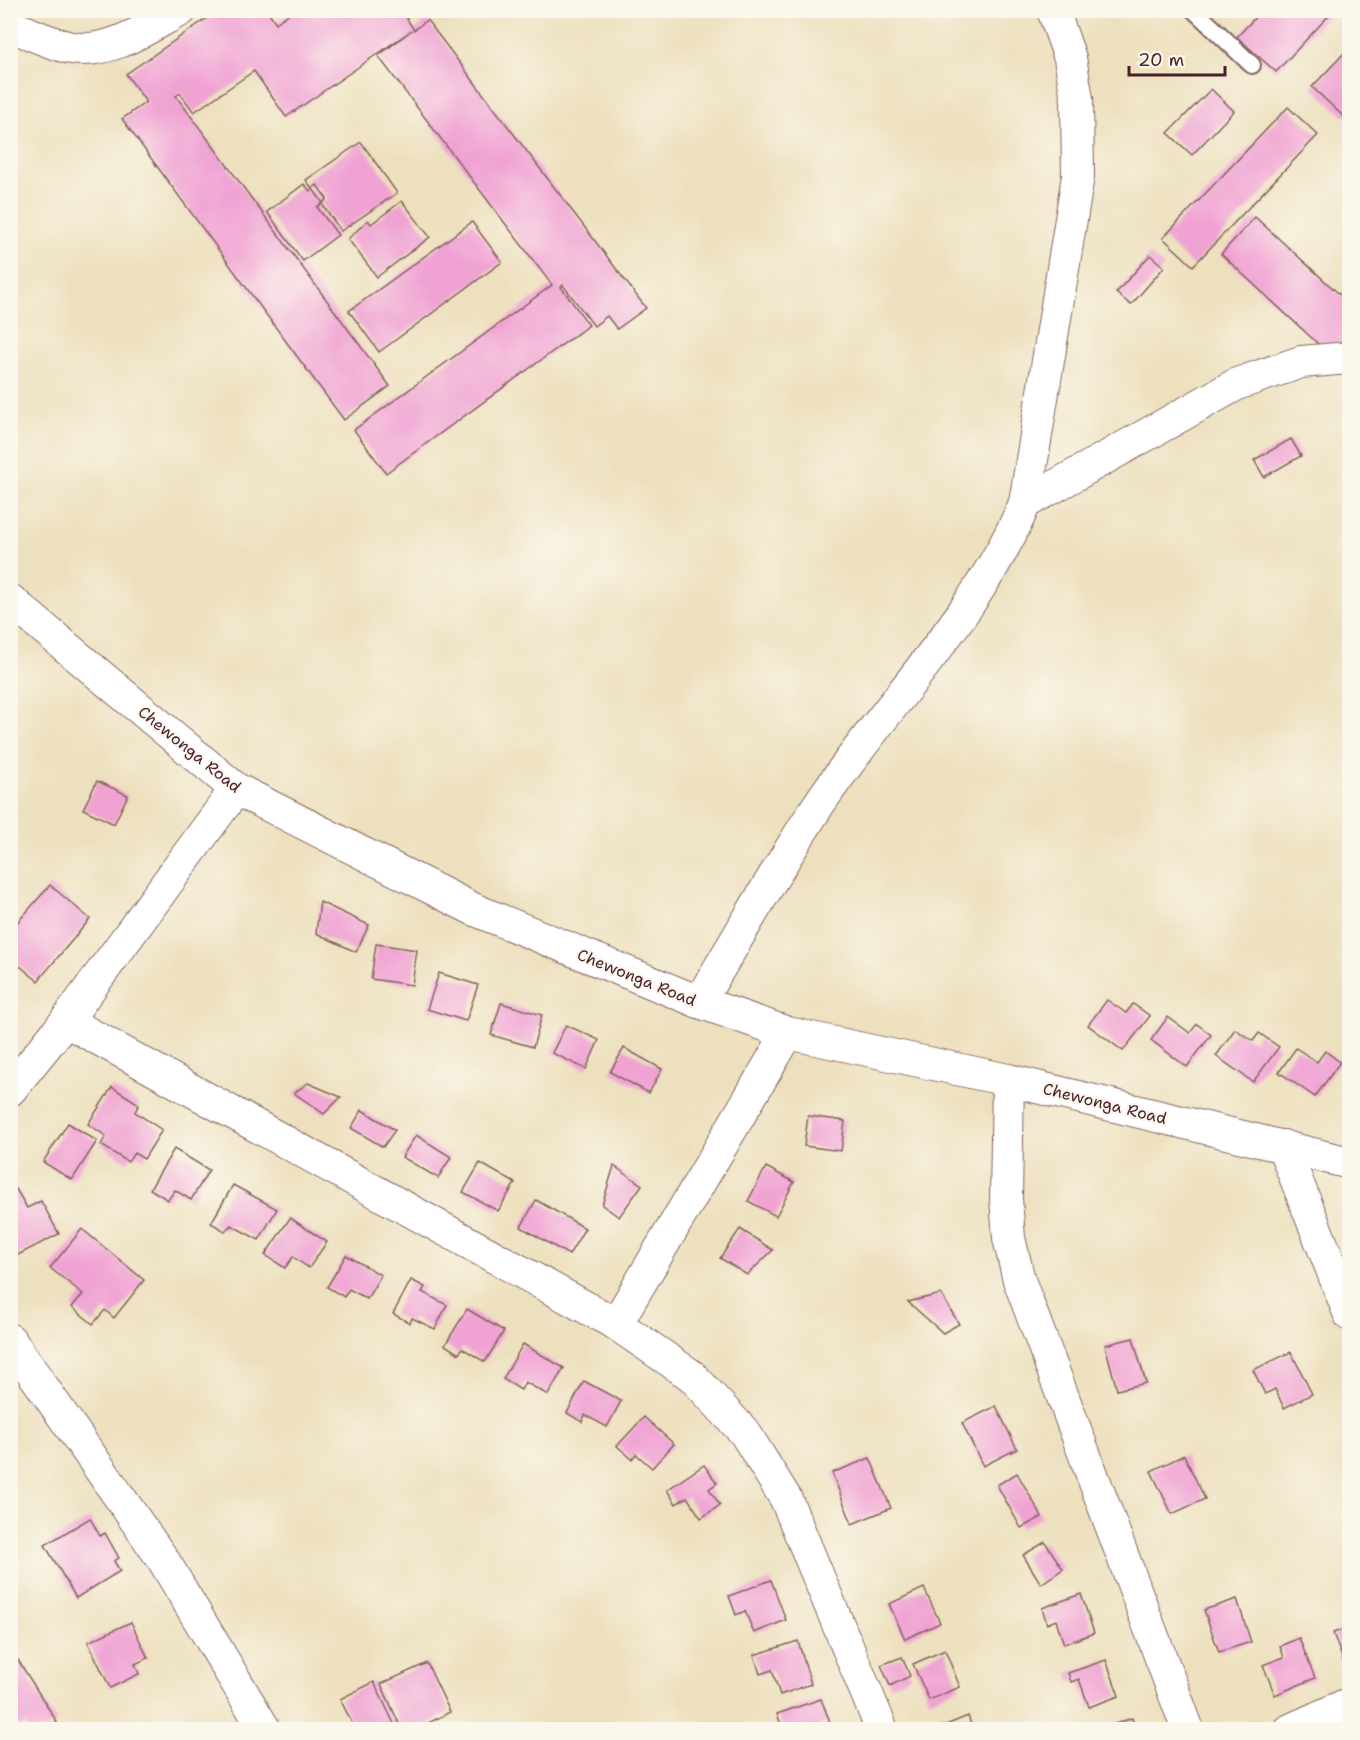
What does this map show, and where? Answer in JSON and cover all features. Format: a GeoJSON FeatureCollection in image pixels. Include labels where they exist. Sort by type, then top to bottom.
{"type":"FeatureCollection","features":[{"type":"Feature","properties":{"kind":"street"},"geometry":{"type":"LineString","coordinates":[[10,26],[73,48],[89,48],[118,42],[182,10]]}},
{"type":"Feature","properties":{"kind":"street"},"geometry":{"type":"LineString","coordinates":[[699,1002],[820,803],[959,620],[1015,527],[1025,503],[1078,176],[1077,99],[1070,58],[1053,10]]}},
{"type":"Feature","properties":{"kind":"street"},"geometry":{"type":"LineString","coordinates":[[1025,503],[1237,384],[1301,363],[1350,358]]}},
{"type":"Feature","properties":{"kind":"street","name":"Chewonga Road"},"geometry":{"type":"LineString","coordinates":[[10,600],[236,789],[473,909],[699,1002],[788,1033],[1008,1080],[1350,1163]]}},
{"type":"Feature","properties":{"kind":"street"},"geometry":{"type":"LineString","coordinates":[[10,1090],[66,1021],[236,789]]}},
{"type":"Feature","properties":{"kind":"street"},"geometry":{"type":"LineString","coordinates":[[66,1021],[616,1324],[692,1376],[745,1433],[786,1499],[882,1730]]}},
{"type":"Feature","properties":{"kind":"street"},"geometry":{"type":"LineString","coordinates":[[616,1324],[788,1033]]}},
{"type":"Feature","properties":{"kind":"street"},"geometry":{"type":"LineString","coordinates":[[1008,1080],[1006,1199],[1009,1238],[1019,1280],[1188,1730]]}},
{"type":"Feature","properties":{"kind":"street"},"geometry":{"type":"LineString","coordinates":[[1283,1146],[1350,1315]]}},
{"type":"Feature","properties":{"kind":"street"},"geometry":{"type":"LineString","coordinates":[[10,1340],[164,1561],[265,1730]]}},
{"type":"Feature","properties":{"kind":"street"},"geometry":{"type":"LineString","coordinates":[[1290,1730],[1350,1703]]}},
{"type":"Feature","properties":{"kind":"lane"},"geometry":{"type":"LineString","coordinates":[[1194,10],[1252,65]]}},
{"type":"Feature","properties":{"kind":"building"},"geometry":{"type":"Polygon","coordinates":[[[219,10],[267,10],[276,23],[294,10],[401,10],[414,30],[427,20],[646,308],[617,329],[607,316],[594,326],[563,285],[561,287],[589,325],[386,473],[354,430],[552,285],[378,56],[412,30],[286,117],[254,71],[194,112],[180,93],[176,96],[390,386],[344,420],[122,119],[146,102],[126,74],[219,10]]]}},
{"type":"Feature","properties":{"kind":"building"},"geometry":{"type":"Polygon","coordinates":[[[1262,10],[1334,10],[1276,72],[1237,37],[1262,10]]]}},
{"type":"Feature","properties":{"kind":"building"},"geometry":{"type":"Polygon","coordinates":[[[1350,47],[1350,111],[1344,117],[1312,87],[1350,47]]]}},
{"type":"Feature","properties":{"kind":"building"},"geometry":{"type":"Polygon","coordinates":[[[1211,89],[1234,111],[1192,155],[1168,133],[1211,89]]]}},
{"type":"Feature","properties":{"kind":"building"},"geometry":{"type":"Polygon","coordinates":[[[1288,107],[1318,135],[1193,266],[1163,238],[1288,107]]]}},
{"type":"Feature","properties":{"kind":"building"},"geometry":{"type":"Polygon","coordinates":[[[361,142],[397,193],[341,231],[322,204],[317,207],[338,235],[303,261],[267,212],[304,184],[310,191],[313,189],[323,203],[327,199],[317,185],[312,189],[306,180],[361,142]]]}},
{"type":"Feature","properties":{"kind":"building"},"geometry":{"type":"Polygon","coordinates":[[[402,201],[430,237],[377,277],[348,239],[368,220],[371,224],[402,201]]]}},
{"type":"Feature","properties":{"kind":"building"},"geometry":{"type":"Polygon","coordinates":[[[1255,217],[1350,304],[1350,332],[1329,354],[1221,254],[1255,217]]]}},
{"type":"Feature","properties":{"kind":"building"},"geometry":{"type":"Polygon","coordinates":[[[472,222],[502,262],[379,352],[349,311],[472,222]]]}},
{"type":"Feature","properties":{"kind":"building"},"geometry":{"type":"Polygon","coordinates":[[[1150,255],[1164,267],[1131,305],[1116,293],[1150,255]]]}},
{"type":"Feature","properties":{"kind":"building"},"geometry":{"type":"Polygon","coordinates":[[[1291,439],[1301,456],[1264,477],[1254,460],[1291,439]]]}},
{"type":"Feature","properties":{"kind":"building"},"geometry":{"type":"Polygon","coordinates":[[[97,781],[128,795],[114,824],[83,809],[97,781]]]}},
{"type":"Feature","properties":{"kind":"building"},"geometry":{"type":"Polygon","coordinates":[[[50,885],[90,919],[38,981],[10,958],[10,931],[50,885]]]}},
{"type":"Feature","properties":{"kind":"building"},"geometry":{"type":"Polygon","coordinates":[[[320,902],[369,925],[356,952],[316,933],[320,902]]]}},
{"type":"Feature","properties":{"kind":"building"},"geometry":{"type":"Polygon","coordinates":[[[376,944],[417,950],[412,985],[371,979],[376,944]]]}},
{"type":"Feature","properties":{"kind":"building"},"geometry":{"type":"Polygon","coordinates":[[[439,973],[478,985],[466,1021],[427,1009],[439,973]]]}},
{"type":"Feature","properties":{"kind":"building"},"geometry":{"type":"Polygon","coordinates":[[[1107,1000],[1126,1013],[1133,1004],[1150,1016],[1123,1051],[1088,1025],[1107,1000]]]}},
{"type":"Feature","properties":{"kind":"building"},"geometry":{"type":"Polygon","coordinates":[[[501,1003],[542,1015],[533,1047],[491,1035],[501,1003]]]}},
{"type":"Feature","properties":{"kind":"building"},"geometry":{"type":"Polygon","coordinates":[[[1168,1017],[1190,1033],[1197,1024],[1211,1035],[1187,1067],[1151,1040],[1168,1017]]]}},
{"type":"Feature","properties":{"kind":"building"},"geometry":{"type":"Polygon","coordinates":[[[566,1025],[599,1040],[586,1069],[552,1053],[566,1025]]]}},
{"type":"Feature","properties":{"kind":"building"},"geometry":{"type":"Polygon","coordinates":[[[1235,1029],[1253,1041],[1259,1033],[1279,1047],[1253,1082],[1216,1056],[1235,1029]]]}},
{"type":"Feature","properties":{"kind":"building"},"geometry":{"type":"Polygon","coordinates":[[[624,1048],[662,1069],[649,1093],[610,1072],[624,1048]]]}},
{"type":"Feature","properties":{"kind":"building"},"geometry":{"type":"Polygon","coordinates":[[[1296,1048],[1317,1062],[1325,1051],[1340,1062],[1315,1097],[1279,1072],[1296,1048]]]}},
{"type":"Feature","properties":{"kind":"building"},"geometry":{"type":"Polygon","coordinates":[[[308,1083],[341,1097],[324,1114],[294,1093],[308,1083]]]}},
{"type":"Feature","properties":{"kind":"building"},"geometry":{"type":"Polygon","coordinates":[[[112,1087],[139,1104],[135,1112],[162,1130],[144,1159],[134,1153],[128,1162],[101,1145],[106,1136],[88,1124],[112,1087]]]}},
{"type":"Feature","properties":{"kind":"building"},"geometry":{"type":"Polygon","coordinates":[[[362,1110],[395,1130],[383,1147],[351,1128],[362,1110]]]}},
{"type":"Feature","properties":{"kind":"building"},"geometry":{"type":"Polygon","coordinates":[[[808,1116],[845,1121],[841,1151],[804,1146],[808,1116]]]}},
{"type":"Feature","properties":{"kind":"building"},"geometry":{"type":"Polygon","coordinates":[[[68,1123],[97,1141],[72,1180],[43,1162],[68,1123]]]}},
{"type":"Feature","properties":{"kind":"building"},"geometry":{"type":"Polygon","coordinates":[[[416,1135],[451,1157],[438,1178],[402,1157],[416,1135]]]}},
{"type":"Feature","properties":{"kind":"building"},"geometry":{"type":"Polygon","coordinates":[[[174,1149],[209,1170],[191,1200],[175,1190],[168,1200],[150,1189],[174,1149]]]}},
{"type":"Feature","properties":{"kind":"building"},"geometry":{"type":"Polygon","coordinates":[[[480,1163],[515,1183],[498,1211],[463,1192],[480,1163]]]}},
{"type":"Feature","properties":{"kind":"building"},"geometry":{"type":"Polygon","coordinates":[[[614,1166],[642,1185],[619,1217],[602,1205],[614,1166]]]}},
{"type":"Feature","properties":{"kind":"building"},"geometry":{"type":"Polygon","coordinates":[[[766,1167],[794,1182],[776,1216],[748,1201],[766,1167]]]}},
{"type":"Feature","properties":{"kind":"building"},"geometry":{"type":"Polygon","coordinates":[[[233,1185],[277,1209],[259,1240],[231,1225],[225,1231],[211,1223],[233,1185]]]}},
{"type":"Feature","properties":{"kind":"building"},"geometry":{"type":"Polygon","coordinates":[[[16,1189],[27,1208],[41,1201],[59,1234],[10,1259],[10,1192],[16,1189]]]}},
{"type":"Feature","properties":{"kind":"building"},"geometry":{"type":"Polygon","coordinates":[[[536,1200],[585,1228],[569,1255],[521,1227],[536,1200]]]}},
{"type":"Feature","properties":{"kind":"building"},"geometry":{"type":"Polygon","coordinates":[[[290,1218],[327,1242],[309,1268],[293,1257],[285,1268],[265,1255],[290,1218]]]}},
{"type":"Feature","properties":{"kind":"building"},"geometry":{"type":"Polygon","coordinates":[[[82,1229],[144,1280],[114,1318],[105,1310],[93,1324],[72,1307],[83,1294],[50,1268],[82,1229]]]}},
{"type":"Feature","properties":{"kind":"building"},"geometry":{"type":"Polygon","coordinates":[[[740,1229],[773,1250],[747,1275],[720,1258],[740,1229]]]}},
{"type":"Feature","properties":{"kind":"building"},"geometry":{"type":"Polygon","coordinates":[[[346,1255],[381,1275],[367,1299],[349,1289],[344,1297],[327,1287],[346,1255]]]}},
{"type":"Feature","properties":{"kind":"building"},"geometry":{"type":"Polygon","coordinates":[[[411,1280],[425,1287],[422,1292],[447,1305],[435,1329],[412,1318],[410,1323],[393,1314],[411,1280]]]}},
{"type":"Feature","properties":{"kind":"building"},"geometry":{"type":"Polygon","coordinates":[[[941,1294],[959,1324],[943,1333],[908,1302],[941,1294]]]}},
{"type":"Feature","properties":{"kind":"building"},"geometry":{"type":"Polygon","coordinates":[[[467,1309],[504,1331],[485,1362],[462,1348],[459,1354],[445,1345],[467,1309]]]}},
{"type":"Feature","properties":{"kind":"building"},"geometry":{"type":"Polygon","coordinates":[[[1133,1338],[1146,1383],[1117,1390],[1105,1345],[1133,1338]]]}},
{"type":"Feature","properties":{"kind":"building"},"geometry":{"type":"Polygon","coordinates":[[[523,1344],[564,1368],[548,1395],[525,1382],[521,1390],[503,1379],[523,1344]]]}},
{"type":"Feature","properties":{"kind":"building"},"geometry":{"type":"Polygon","coordinates":[[[1291,1352],[1312,1394],[1284,1408],[1275,1389],[1265,1394],[1253,1370],[1291,1352]]]}},
{"type":"Feature","properties":{"kind":"building"},"geometry":{"type":"Polygon","coordinates":[[[584,1381],[621,1401],[607,1427],[585,1415],[582,1422],[567,1413],[584,1381]]]}},
{"type":"Feature","properties":{"kind":"building"},"geometry":{"type":"Polygon","coordinates":[[[996,1406],[1017,1449],[983,1466],[962,1423],[996,1406]]]}},
{"type":"Feature","properties":{"kind":"building"},"geometry":{"type":"Polygon","coordinates":[[[644,1417],[674,1444],[652,1468],[636,1454],[632,1459],[617,1446],[644,1417]]]}},
{"type":"Feature","properties":{"kind":"building"},"geometry":{"type":"Polygon","coordinates":[[[1184,1455],[1205,1499],[1172,1514],[1151,1471],[1184,1455]]]}},
{"type":"Feature","properties":{"kind":"building"},"geometry":{"type":"Polygon","coordinates":[[[870,1458],[891,1508],[852,1524],[832,1473],[870,1458]]]}},
{"type":"Feature","properties":{"kind":"building"},"geometry":{"type":"Polygon","coordinates":[[[704,1465],[717,1483],[709,1489],[720,1505],[701,1518],[687,1497],[676,1504],[667,1490],[704,1465]]]}},
{"type":"Feature","properties":{"kind":"building"},"geometry":{"type":"Polygon","coordinates":[[[1017,1473],[1042,1517],[1021,1528],[997,1485],[1017,1473]]]}},
{"type":"Feature","properties":{"kind":"building"},"geometry":{"type":"Polygon","coordinates":[[[90,1518],[100,1536],[105,1533],[119,1558],[114,1561],[120,1571],[76,1598],[45,1545],[90,1518]]]}},
{"type":"Feature","properties":{"kind":"building"},"geometry":{"type":"Polygon","coordinates":[[[1045,1542],[1063,1569],[1041,1584],[1023,1555],[1045,1542]]]}},
{"type":"Feature","properties":{"kind":"building"},"geometry":{"type":"Polygon","coordinates":[[[771,1580],[786,1620],[754,1633],[745,1611],[736,1615],[729,1596],[771,1580]]]}},
{"type":"Feature","properties":{"kind":"building"},"geometry":{"type":"Polygon","coordinates":[[[924,1588],[940,1623],[905,1639],[889,1604],[924,1588]]]}},
{"type":"Feature","properties":{"kind":"building"},"geometry":{"type":"Polygon","coordinates":[[[1081,1594],[1094,1633],[1064,1644],[1056,1620],[1047,1624],[1042,1608],[1081,1594]]]}},
{"type":"Feature","properties":{"kind":"building"},"geometry":{"type":"Polygon","coordinates":[[[1237,1599],[1251,1642],[1219,1652],[1204,1610],[1237,1599]]]}},
{"type":"Feature","properties":{"kind":"building"},"geometry":{"type":"Polygon","coordinates":[[[131,1622],[148,1658],[135,1664],[139,1674],[110,1688],[88,1642],[131,1622]]]}},
{"type":"Feature","properties":{"kind":"building"},"geometry":{"type":"Polygon","coordinates":[[[1350,1627],[1350,1661],[1344,1663],[1333,1633],[1350,1627]]]}},
{"type":"Feature","properties":{"kind":"building"},"geometry":{"type":"Polygon","coordinates":[[[1299,1638],[1315,1678],[1275,1695],[1263,1665],[1284,1657],[1280,1646],[1299,1638]]]}},
{"type":"Feature","properties":{"kind":"building"},"geometry":{"type":"Polygon","coordinates":[[[798,1641],[811,1684],[780,1695],[772,1670],[760,1674],[754,1655],[798,1641]]]}},
{"type":"Feature","properties":{"kind":"building"},"geometry":{"type":"Polygon","coordinates":[[[945,1650],[960,1687],[929,1700],[913,1664],[945,1650]]]}},
{"type":"Feature","properties":{"kind":"building"},"geometry":{"type":"Polygon","coordinates":[[[902,1657],[910,1676],[890,1686],[881,1665],[902,1657]]]}},
{"type":"Feature","properties":{"kind":"building"},"geometry":{"type":"Polygon","coordinates":[[[18,1660],[57,1722],[44,1730],[29,1730],[26,1724],[10,1730],[10,1665],[18,1660]]]}},
{"type":"Feature","properties":{"kind":"building"},"geometry":{"type":"Polygon","coordinates":[[[1106,1660],[1119,1696],[1089,1707],[1079,1679],[1071,1682],[1068,1673],[1106,1660]]]}},
{"type":"Feature","properties":{"kind":"building"},"geometry":{"type":"Polygon","coordinates":[[[427,1663],[450,1712],[415,1730],[402,1730],[381,1684],[427,1663]]]}},
{"type":"Feature","properties":{"kind":"building"},"geometry":{"type":"Polygon","coordinates":[[[374,1682],[397,1730],[343,1730],[353,1725],[340,1699],[374,1682]]]}},
{"type":"Feature","properties":{"kind":"building"},"geometry":{"type":"Polygon","coordinates":[[[821,1699],[830,1722],[820,1725],[821,1730],[783,1730],[777,1714],[821,1699]]]}},
{"type":"Feature","properties":{"kind":"building"},"geometry":{"type":"Polygon","coordinates":[[[968,1716],[973,1730],[942,1730],[941,1727],[968,1716]]]}},
{"type":"Feature","properties":{"kind":"building"},"geometry":{"type":"Polygon","coordinates":[[[1132,1718],[1136,1730],[1101,1730],[1101,1729],[1132,1718]]]}}]}
